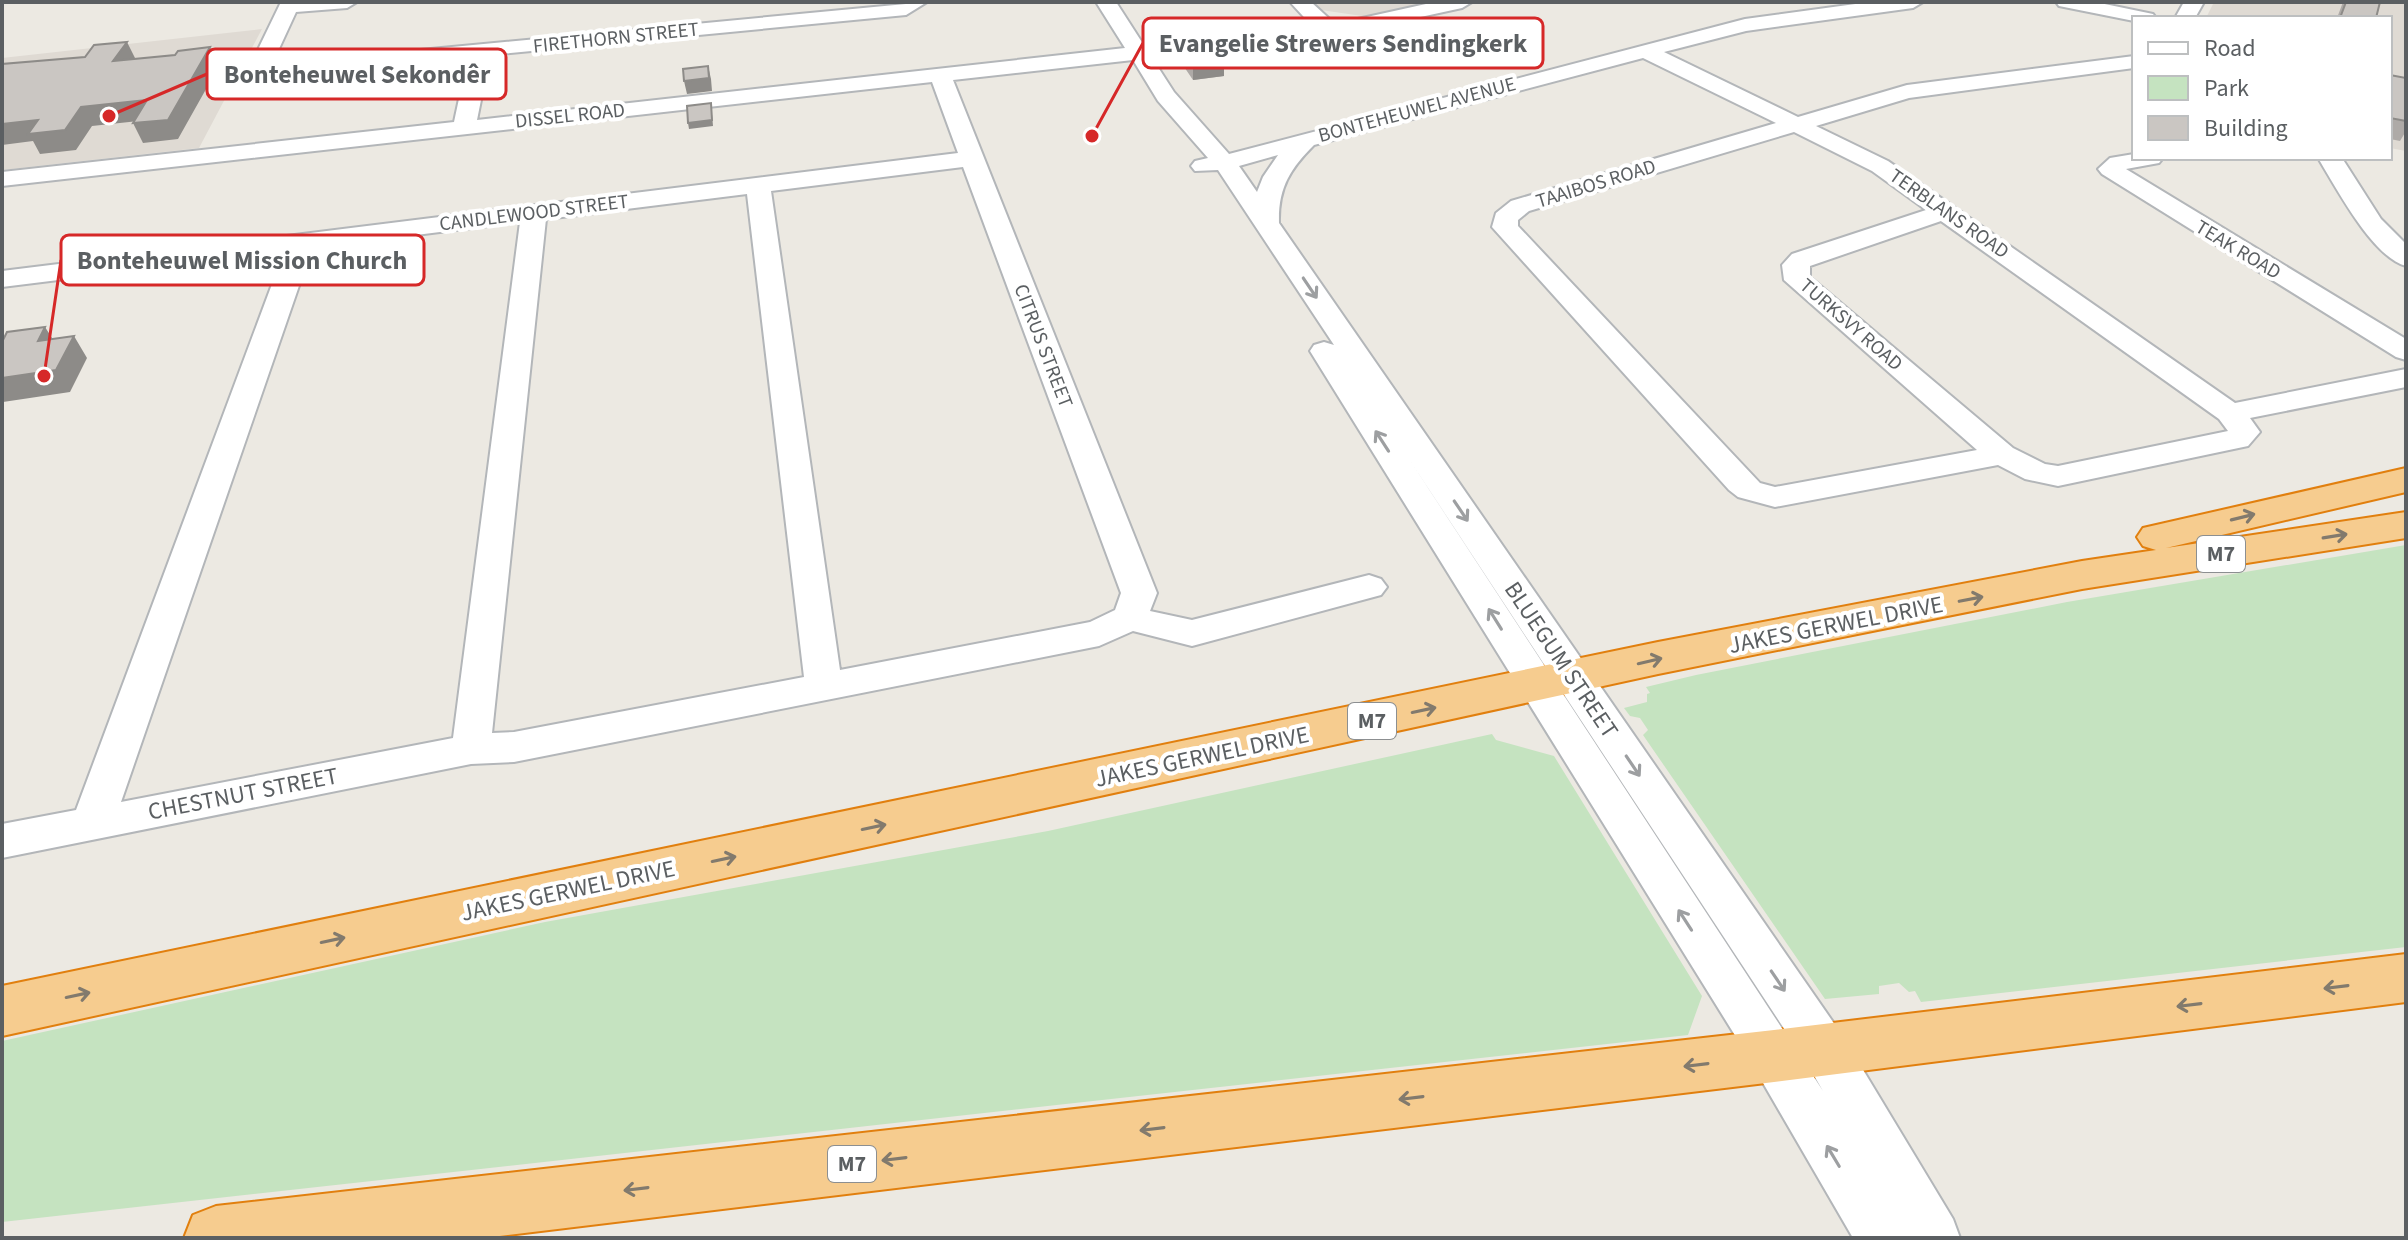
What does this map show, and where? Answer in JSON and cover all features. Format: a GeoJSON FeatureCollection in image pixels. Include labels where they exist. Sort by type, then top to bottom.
{"type":"FeatureCollection","features":[{"type":"Feature","properties":{"kind":"highway"},"geometry":{"type":"LineString","coordinates":[[2038,586],[2134,543],[2406,480]]}},
{"type":"Feature","properties":{"kind":"highway","name":"JAKES GERWEL DRIVE"},"geometry":{"type":"LineString","coordinates":[[2,1011],[1658,658],[2082,575],[2406,525]]}},
{"type":"Feature","properties":{"kind":"highway","name":"M7"},"geometry":{"type":"LineString","coordinates":[[216,1238],[1800,1053],[2406,978]]}},
{"type":"Feature","properties":{"kind":"street"},"geometry":{"type":"LineString","coordinates":[[290,5],[347,2]]}},
{"type":"Feature","properties":{"kind":"street","name":"FIRETHORN STREET"},"geometry":{"type":"LineString","coordinates":[[290,5],[261,64],[263,71],[906,9],[917,2]]}},
{"type":"Feature","properties":{"kind":"street","name":"BLUEGUM STREET"},"geometry":{"type":"LineString","coordinates":[[1106,2],[1166,96],[1196,127],[1213,164],[1459,561],[1554,682]]}},
{"type":"Feature","properties":{"kind":"street"},"geometry":{"type":"LineString","coordinates":[[1300,2],[1322,25],[1333,30],[1462,2]]}},
{"type":"Feature","properties":{"kind":"street","name":"BONTEHEUWEL AVENUE"},"geometry":{"type":"LineString","coordinates":[[1213,164],[1767,21],[1913,2]]}},
{"type":"Feature","properties":{"kind":"street"},"geometry":{"type":"LineString","coordinates":[[2066,2],[2136,16]]}},
{"type":"Feature","properties":{"kind":"street"},"geometry":{"type":"LineString","coordinates":[[1736,7],[1767,21]]}},
{"type":"Feature","properties":{"kind":"street","name":"TERBLANS ROAD"},"geometry":{"type":"LineString","coordinates":[[1646,51],[1880,166],[2230,413]]}},
{"type":"Feature","properties":{"kind":"street"},"geometry":{"type":"LineString","coordinates":[[464,128],[480,52]]}},
{"type":"Feature","properties":{"kind":"street","name":"DISSEL ROAD"},"geometry":{"type":"LineString","coordinates":[[2,179],[1139,53]]}},
{"type":"Feature","properties":{"kind":"street","name":"TAAIBOS ROAD"},"geometry":{"type":"LineString","coordinates":[[1989,458],[1790,496],[1775,497],[1749,490],[1505,227],[1505,218],[1520,206],[1919,90],[2132,62]]}},
{"type":"Feature","properties":{"kind":"street","name":"CITRUS STREET"},"geometry":{"type":"LineString","coordinates":[[940,75],[1139,593],[1130,617]]}},
{"type":"Feature","properties":{"kind":"street","name":"BLUEGUM STREET"},"geometry":{"type":"LineString","coordinates":[[1166,96],[1169,113],[1266,223],[1554,682],[1800,1053],[1902,1228]]}},
{"type":"Feature","properties":{"kind":"street"},"geometry":{"type":"LineString","coordinates":[[1196,127],[1209,135],[1235,142],[1295,143]]}},
{"type":"Feature","properties":{"kind":"street"},"geometry":{"type":"LineString","coordinates":[[1266,223],[1269,184],[1295,143]]}},
{"type":"Feature","properties":{"kind":"street","name":"CANDLEWOOD STREET"},"geometry":{"type":"LineString","coordinates":[[2,279],[971,159]]}},
{"type":"Feature","properties":{"kind":"street","name":"TEAK ROAD"},"geometry":{"type":"LineString","coordinates":[[2138,160],[2118,163],[2110,169],[2406,351]]}},
{"type":"Feature","properties":{"kind":"street"},"geometry":{"type":"LineString","coordinates":[[2331,160],[2371,224],[2406,258]]}},
{"type":"Feature","properties":{"kind":"street"},"geometry":{"type":"LineString","coordinates":[[758,186],[824,687]]}},
{"type":"Feature","properties":{"kind":"street","name":"TURKSVY ROAD"},"geometry":{"type":"LineString","coordinates":[[1946,211],[1801,260],[1795,265],[1794,274],[1989,458],[2058,476],[2237,439],[2245,432],[2230,413]]}},
{"type":"Feature","properties":{"kind":"street"},"geometry":{"type":"LineString","coordinates":[[534,213],[471,749],[514,747],[1099,633],[1130,617],[1170,630],[1192,633],[1369,587]]}},
{"type":"Feature","properties":{"kind":"street"},"geometry":{"type":"LineString","coordinates":[[2,841],[92,824],[301,242]]}},
{"type":"Feature","properties":{"kind":"street"},"geometry":{"type":"LineString","coordinates":[[2230,413],[2406,378]]}},
{"type":"Feature","properties":{"kind":"street","name":"CHESTNUT STREET"},"geometry":{"type":"LineString","coordinates":[[92,824],[471,749]]}},
{"type":"Feature","properties":{"kind":"shaded area"},"geometry":{"type":"Polygon","coordinates":[[[1314,2],[1433,2],[1369,17],[1321,10],[1314,2]]]}},
{"type":"Feature","properties":{"kind":"shaded area"},"geometry":{"type":"Polygon","coordinates":[[[2214,2],[2406,2],[2406,151],[2392,148],[2392,16],[2207,16],[2214,2]]]}},
{"type":"Feature","properties":{"kind":"shaded area"},"geometry":{"type":"Polygon","coordinates":[[[262,29],[199,148],[2,170],[2,58],[262,29]]]}},
{"type":"Feature","properties":{"kind":"green space"},"geometry":{"type":"Polygon","coordinates":[[[2406,545],[2406,947],[1921,1002],[1915,991],[1909,992],[1899,983],[1879,986],[1879,994],[1825,999],[1643,735],[1648,730],[1640,718],[1630,716],[1624,708],[1647,702],[1647,694],[1650,693],[1646,687],[1696,675],[2067,602],[2406,545]]]}},
{"type":"Feature","properties":{"kind":"green space"},"geometry":{"type":"Polygon","coordinates":[[[1492,734],[1496,740],[1554,756],[1702,996],[1688,1035],[2,1222],[2,1041],[545,922],[1048,831],[1492,734]]]}},
{"type":"Feature","properties":{"kind":"building"},"geometry":{"type":"Polygon","coordinates":[[[2346,2],[2380,2],[2376,16],[2341,16],[2346,2]]]}},
{"type":"Feature","properties":{"kind":"building"},"geometry":{"type":"Polygon","coordinates":[[[127,42],[113,61],[175,55],[178,51],[210,47],[168,120],[133,123],[147,100],[81,107],[65,130],[28,134],[38,120],[2,124],[2,64],[85,57],[94,45],[127,42]]]}},
{"type":"Feature","properties":{"kind":"building"},"geometry":{"type":"Polygon","coordinates":[[[708,66],[709,78],[684,81],[683,69],[708,66]]]}},
{"type":"Feature","properties":{"kind":"building"},"geometry":{"type":"Polygon","coordinates":[[[2392,75],[2406,78],[2406,121],[2392,118],[2392,75]]]}},
{"type":"Feature","properties":{"kind":"building"},"geometry":{"type":"Polygon","coordinates":[[[711,103],[712,120],[688,123],[687,106],[711,103]]]}},
{"type":"Feature","properties":{"kind":"building"},"geometry":{"type":"Polygon","coordinates":[[[45,327],[38,341],[74,336],[56,370],[2,378],[2,342],[7,332],[45,327]]]}},
{"type":"Feature","properties":{"kind":"place","name":"Bonteheuwel Sekondêr"},"geometry":{"type":"Point","coordinates":[109,116]}},
{"type":"Feature","properties":{"kind":"place","name":"Evangelie Strewers Sendingkerk"},"geometry":{"type":"Point","coordinates":[1092,136]}},
{"type":"Feature","properties":{"kind":"place","name":"Bonteheuwel Mission Church"},"geometry":{"type":"Point","coordinates":[44,376]}}]}
